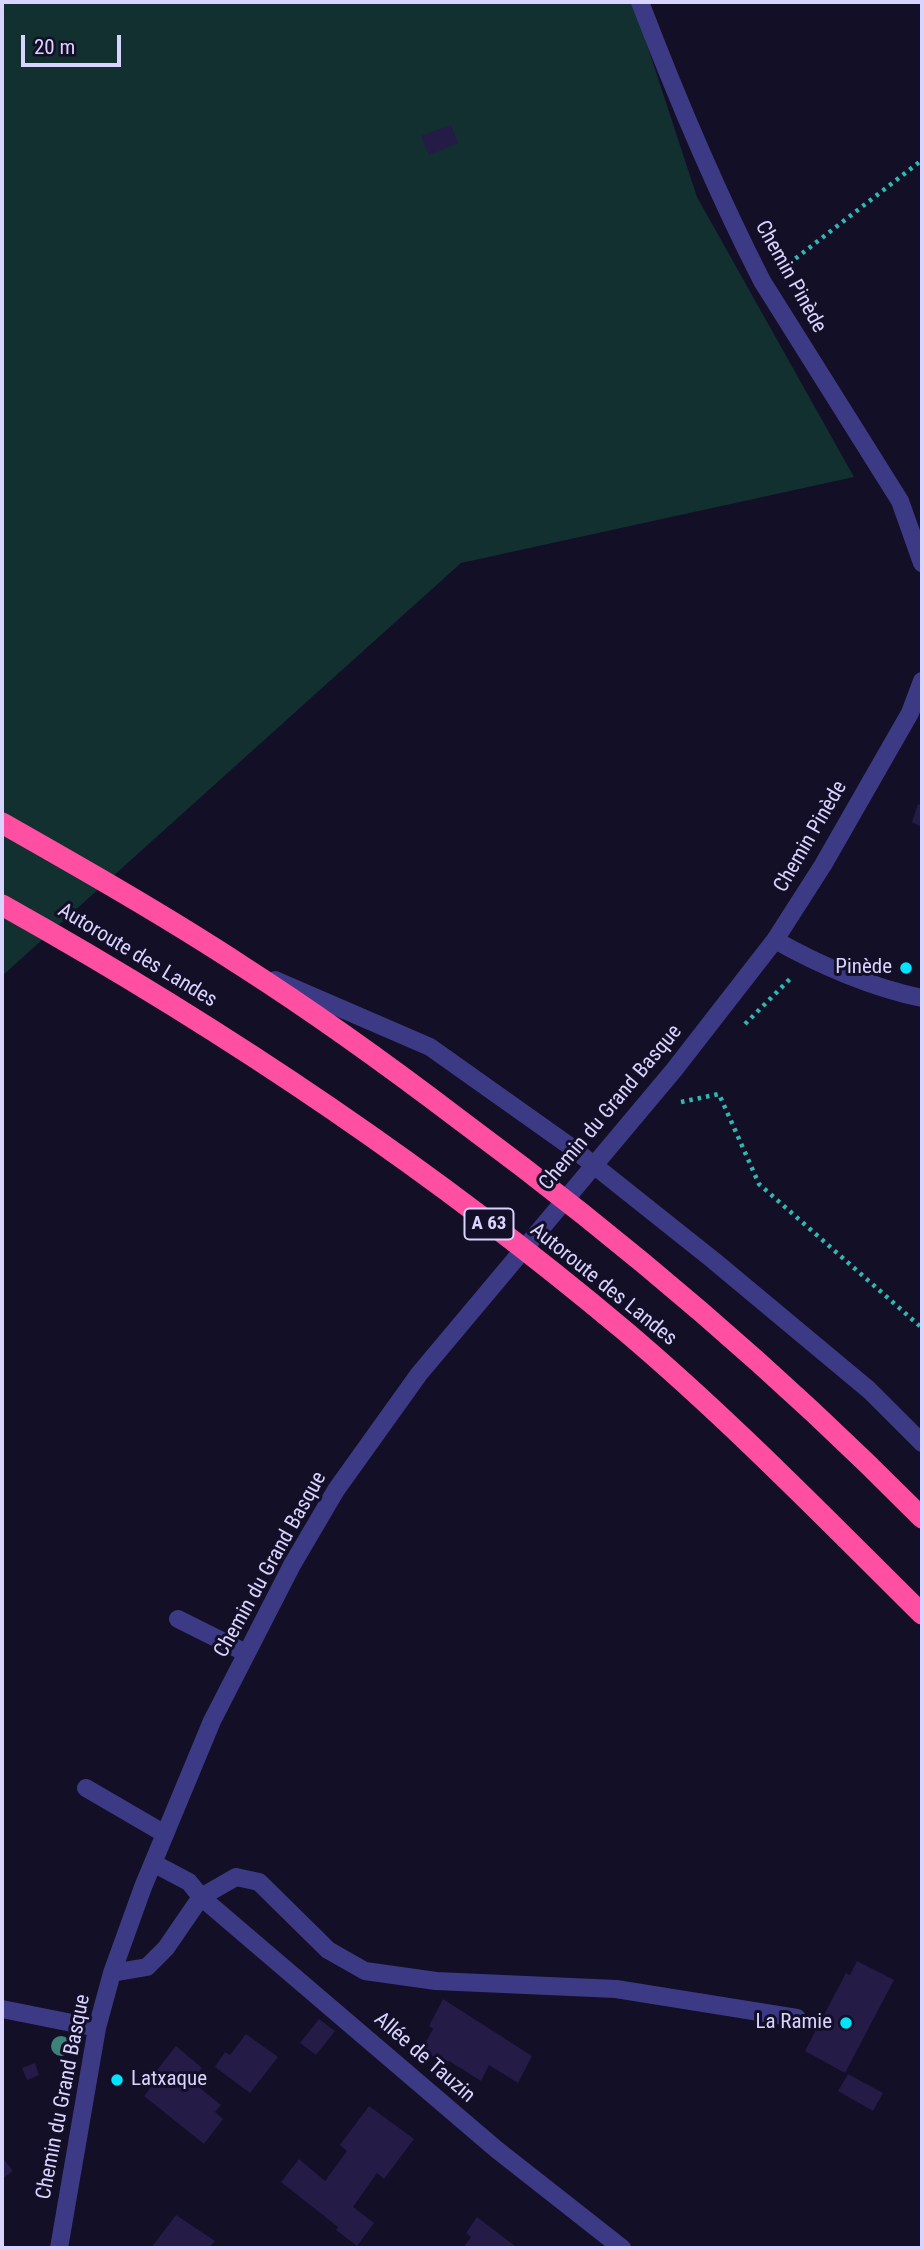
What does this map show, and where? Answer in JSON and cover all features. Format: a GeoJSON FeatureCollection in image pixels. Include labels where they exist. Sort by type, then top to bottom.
{"type":"FeatureCollection","features":[{"type":"Feature","properties":{"kind":"highway","name":"Autoroute des Landes"},"geometry":{"type":"LineString","coordinates":[[2,823],[102,880],[242,966],[408,1080],[527,1169],[661,1277],[847,1442],[922,1518]]}},
{"type":"Feature","properties":{"kind":"highway","name":"Autoroute des Landes"},"geometry":{"type":"LineString","coordinates":[[2,905],[210,1027],[343,1115],[471,1209],[625,1332],[769,1461],[922,1614]]}},
{"type":"Feature","properties":{"kind":"street","name":"Chemin Pinède"},"geometry":{"type":"LineString","coordinates":[[640,2],[666,71],[746,250],[762,281],[900,501],[922,563]]}},
{"type":"Feature","properties":{"kind":"street","name":"Chemin Pinède"},"geometry":{"type":"LineString","coordinates":[[775,940],[823,865],[909,713],[922,681]]}},
{"type":"Feature","properties":{"kind":"street"},"geometry":{"type":"LineString","coordinates":[[775,940],[809,960],[893,992],[922,998]]}},
{"type":"Feature","properties":{"kind":"street","name":"Chemin du Grand Basque"},"geometry":{"type":"LineString","coordinates":[[59,2248],[97,2028],[112,1973],[164,1834],[212,1721],[292,1565],[336,1490],[409,1387],[674,1070],[775,940]]}},
{"type":"Feature","properties":{"kind":"street"},"geometry":{"type":"LineString","coordinates":[[242,966],[430,1047],[570,1147],[713,1259],[869,1390],[922,1443]]}},
{"type":"Feature","properties":{"kind":"street"},"geometry":{"type":"LineString","coordinates":[[178,1619],[246,1653]]}},
{"type":"Feature","properties":{"kind":"street"},"geometry":{"type":"LineString","coordinates":[[86,1788],[164,1834]]}},
{"type":"Feature","properties":{"kind":"street","name":"Allée de Tauzin"},"geometry":{"type":"LineString","coordinates":[[153,1863],[189,1882],[201,1897],[496,2149],[622,2248]]}},
{"type":"Feature","properties":{"kind":"street"},"geometry":{"type":"LineString","coordinates":[[112,1973],[147,1967],[166,1948],[201,1897],[236,1877],[259,1882],[328,1950],[365,1971],[436,1981],[616,1989],[797,2018]]}},
{"type":"Feature","properties":{"kind":"street"},"geometry":{"type":"LineString","coordinates":[[2,2009],[97,2028]]}},
{"type":"Feature","properties":{"kind":"path"},"geometry":{"type":"LineString","coordinates":[[778,272],[922,160]]}},
{"type":"Feature","properties":{"kind":"path"},"geometry":{"type":"LineString","coordinates":[[679,1102],[719,1094],[759,1184],[922,1328]]}},
{"type":"Feature","properties":{"kind":"green space"},"geometry":{"type":"Polygon","coordinates":[[[2,2],[633,2],[697,197],[854,477],[461,563],[2,976],[2,2]]]}},
{"type":"Feature","properties":{"kind":"building"},"geometry":{"type":"Polygon","coordinates":[[[451,125],[458,143],[429,155],[421,136],[451,125]]]}},
{"type":"Feature","properties":{"kind":"building"},"geometry":{"type":"Polygon","coordinates":[[[918,804],[922,806],[922,827],[912,822],[918,804]]]}},
{"type":"Feature","properties":{"kind":"building","name":"La Ramie"},"geometry":{"type":"Polygon","coordinates":[[[857,1961],[894,1980],[845,2073],[805,2051],[846,1973],[850,1975],[857,1961]]]}},
{"type":"Feature","properties":{"kind":"building"},"geometry":{"type":"Polygon","coordinates":[[[443,1999],[532,2056],[518,2083],[489,2065],[481,2081],[449,2061],[447,2065],[422,2049],[433,2029],[429,2026],[443,1999]]]}},
{"type":"Feature","properties":{"kind":"building"},"geometry":{"type":"Polygon","coordinates":[[[319,2019],[335,2031],[316,2055],[300,2043],[319,2019]]]}},
{"type":"Feature","properties":{"kind":"building"},"geometry":{"type":"Polygon","coordinates":[[[246,2034],[278,2057],[250,2093],[215,2067],[225,2052],[230,2055],[246,2034]]]}},
{"type":"Feature","properties":{"kind":"building"},"geometry":{"type":"Polygon","coordinates":[[[176,2046],[202,2068],[191,2081],[221,2105],[215,2112],[223,2119],[204,2144],[144,2096],[161,2074],[157,2070],[176,2046]]]}},
{"type":"Feature","properties":{"kind":"building"},"geometry":{"type":"Polygon","coordinates":[[[35,2063],[39,2075],[27,2080],[22,2068],[35,2063]]]}},
{"type":"Feature","properties":{"kind":"building"},"geometry":{"type":"Polygon","coordinates":[[[848,2074],[883,2093],[873,2111],[838,2091],[848,2074]]]}},
{"type":"Feature","properties":{"kind":"building"},"geometry":{"type":"Polygon","coordinates":[[[369,2106],[414,2139],[384,2179],[377,2173],[353,2207],[374,2223],[357,2246],[336,2230],[338,2227],[281,2182],[299,2159],[325,2181],[347,2151],[340,2145],[369,2106]]]}},
{"type":"Feature","properties":{"kind":"building"},"geometry":{"type":"Polygon","coordinates":[[[2,2157],[13,2171],[2,2179],[2,2157]]]}},
{"type":"Feature","properties":{"kind":"building"},"geometry":{"type":"Polygon","coordinates":[[[176,2215],[215,2241],[209,2248],[151,2248],[176,2215]]]}},
{"type":"Feature","properties":{"kind":"building"},"geometry":{"type":"Polygon","coordinates":[[[477,2217],[515,2246],[463,2248],[471,2237],[466,2233],[477,2217]]]}},
{"type":"Feature","properties":{"kind":"place","name":"Pinède"},"geometry":{"type":"Point","coordinates":[906,968]}},
{"type":"Feature","properties":{"kind":"place","name":"La Ramie"},"geometry":{"type":"Point","coordinates":[846,2023]}},
{"type":"Feature","properties":{"kind":"place","name":"Latxaque"},"geometry":{"type":"Point","coordinates":[117,2080]}}]}
